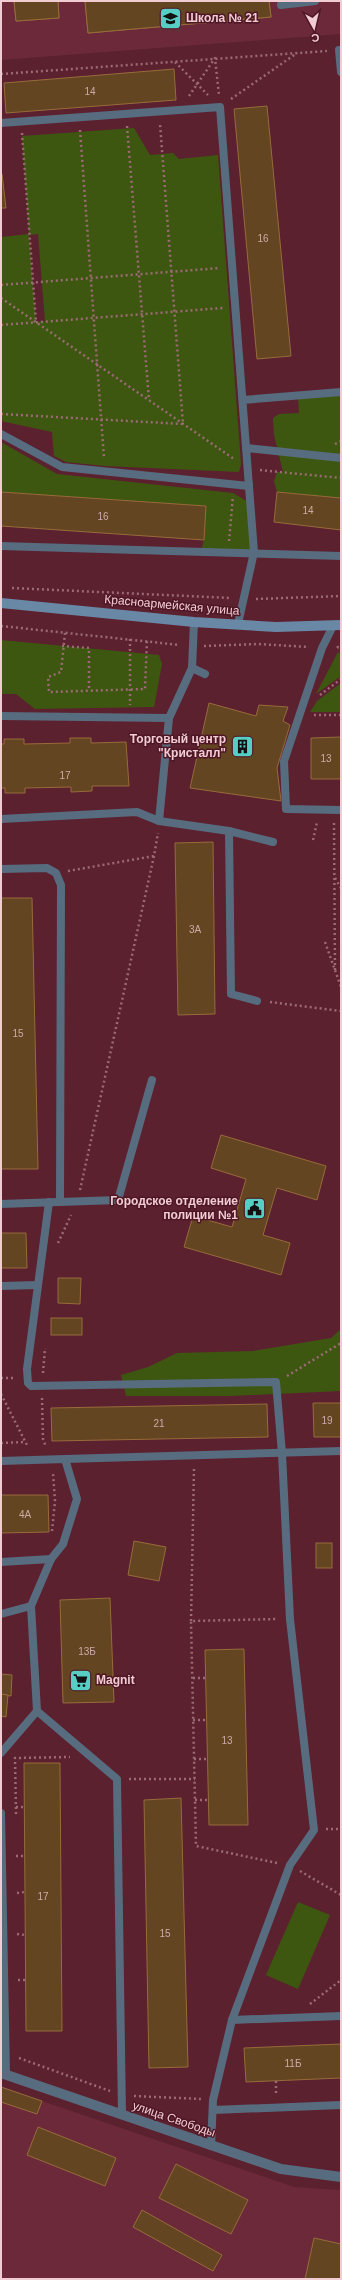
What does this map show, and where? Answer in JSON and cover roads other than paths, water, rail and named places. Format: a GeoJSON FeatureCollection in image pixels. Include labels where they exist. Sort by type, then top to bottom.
{"type":"FeatureCollection","features":[{"type":"Feature","properties":{"kind":"main road","name":"Красноармейская улица"},"geometry":{"type":"LineString","coordinates":[[1,603],[194,622],[276,627],[337,626]]}},
{"type":"Feature","properties":{"kind":"street","name":"улица Свободы"},"geometry":{"type":"LineString","coordinates":[[4,2074],[281,2169],[341,2177]]}},
{"type":"Feature","properties":{"kind":"lane"},"geometry":{"type":"LineString","coordinates":[[282,5],[315,1]]}},
{"type":"Feature","properties":{"kind":"lane"},"geometry":{"type":"LineString","coordinates":[[339,50],[341,72]]}},
{"type":"Feature","properties":{"kind":"lane"},"geometry":{"type":"LineString","coordinates":[[1,124],[220,107],[254,552],[238,624]]}},
{"type":"Feature","properties":{"kind":"lane"},"geometry":{"type":"LineString","coordinates":[[243,400],[341,392]]}},
{"type":"Feature","properties":{"kind":"lane"},"geometry":{"type":"LineString","coordinates":[[1,434],[62,467],[249,486]]}},
{"type":"Feature","properties":{"kind":"lane"},"geometry":{"type":"LineString","coordinates":[[246,448],[341,458]]}},
{"type":"Feature","properties":{"kind":"lane"},"geometry":{"type":"LineString","coordinates":[[1,546],[228,551],[341,556]]}},
{"type":"Feature","properties":{"kind":"lane"},"geometry":{"type":"LineString","coordinates":[[159,821],[169,718],[192,668],[194,622]]}},
{"type":"Feature","properties":{"kind":"lane"},"geometry":{"type":"LineString","coordinates":[[337,626],[322,648],[284,761],[286,809],[338,810]]}},
{"type":"Feature","properties":{"kind":"lane"},"geometry":{"type":"LineString","coordinates":[[192,668],[205,674]]}},
{"type":"Feature","properties":{"kind":"lane"},"geometry":{"type":"LineString","coordinates":[[1,716],[130,716],[169,718]]}},
{"type":"Feature","properties":{"kind":"lane"},"geometry":{"type":"LineString","coordinates":[[1,819],[137,812],[159,821],[229,831],[273,842]]}},
{"type":"Feature","properties":{"kind":"lane"},"geometry":{"type":"LineString","coordinates":[[229,831],[231,994],[257,1000]]}},
{"type":"Feature","properties":{"kind":"lane"},"geometry":{"type":"LineString","coordinates":[[1,869],[47,868],[56,873],[61,885],[60,1202]]}},
{"type":"Feature","properties":{"kind":"lane"},"geometry":{"type":"LineString","coordinates":[[1,1204],[118,1200],[152,1080]]}},
{"type":"Feature","properties":{"kind":"lane"},"geometry":{"type":"LineString","coordinates":[[49,1202],[27,1378],[28,1383],[31,1386],[276,1382],[282,1453],[290,1619],[314,1830],[290,1865],[232,2020],[213,2100],[211,2146]]}},
{"type":"Feature","properties":{"kind":"lane"},"geometry":{"type":"LineString","coordinates":[[1,1286],[38,1285]]}},
{"type":"Feature","properties":{"kind":"lane"},"geometry":{"type":"LineString","coordinates":[[1,1462],[341,1451]]}},
{"type":"Feature","properties":{"kind":"lane"},"geometry":{"type":"LineString","coordinates":[[1,1753],[37,1711],[31,1606],[51,1559],[63,1544],[77,1499],[65,1459]]}},
{"type":"Feature","properties":{"kind":"lane"},"geometry":{"type":"LineString","coordinates":[[1,1562],[51,1559]]}},
{"type":"Feature","properties":{"kind":"lane"},"geometry":{"type":"LineString","coordinates":[[1,1614],[31,1606]]}},
{"type":"Feature","properties":{"kind":"lane"},"geometry":{"type":"LineString","coordinates":[[37,1711],[118,1779],[123,2095],[122,2115]]}},
{"type":"Feature","properties":{"kind":"lane"},"geometry":{"type":"LineString","coordinates":[[1,1813],[6,2054],[4,2074]]}},
{"type":"Feature","properties":{"kind":"lane"},"geometry":{"type":"LineString","coordinates":[[232,2020],[341,2016]]}},
{"type":"Feature","properties":{"kind":"lane"},"geometry":{"type":"LineString","coordinates":[[213,2110],[341,2105]]}},
{"type":"Feature","properties":{"kind":"place","name":"Школа № 21"},"geometry":{"type":"Point","coordinates":[171,18]}},
{"type":"Feature","properties":{"kind":"place","name":"Торговый центр \"Кристалл\""},"geometry":{"type":"Point","coordinates":[242,746]}},
{"type":"Feature","properties":{"kind":"place","name":"Городское отделение полиции №1"},"geometry":{"type":"Point","coordinates":[254,1208]}},
{"type":"Feature","properties":{"kind":"place","name":"Magnit"},"geometry":{"type":"Point","coordinates":[80,1680]}}]}
